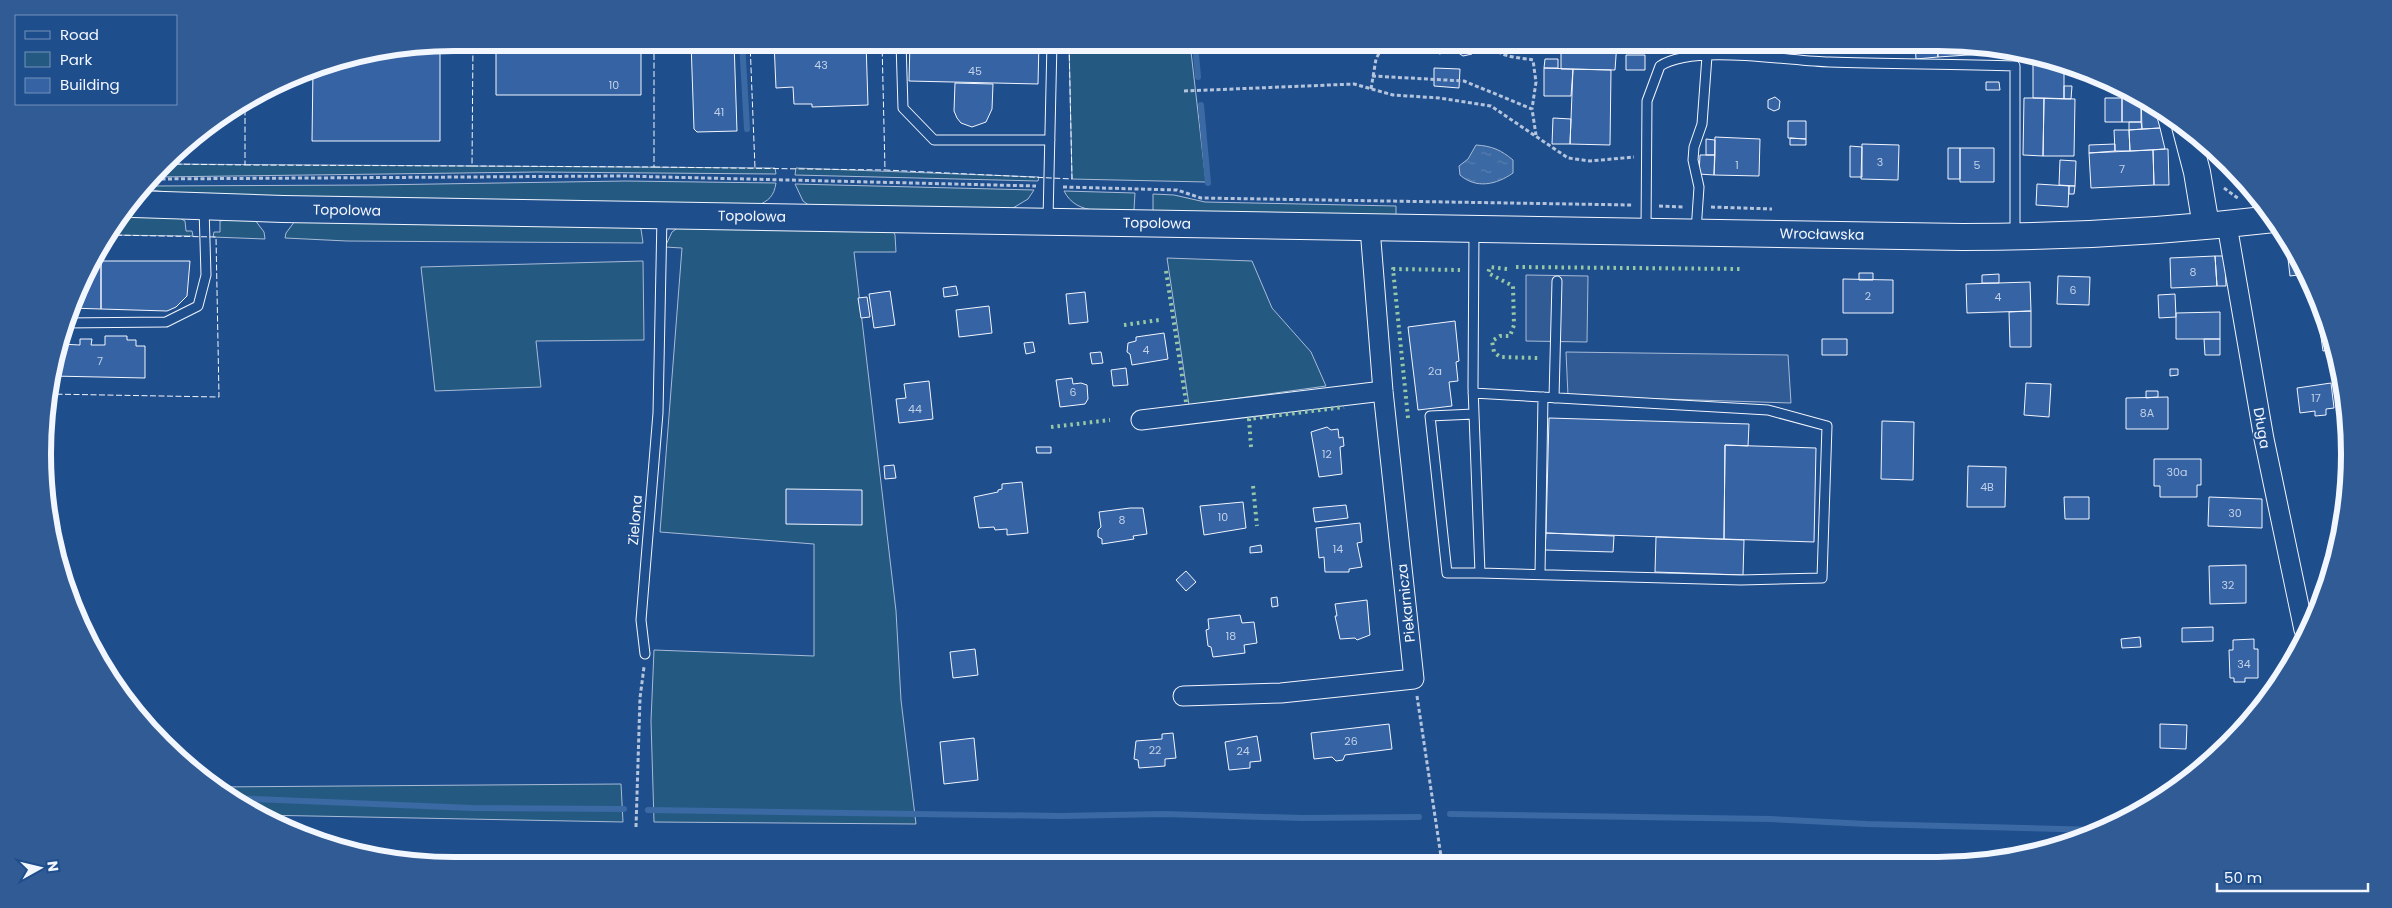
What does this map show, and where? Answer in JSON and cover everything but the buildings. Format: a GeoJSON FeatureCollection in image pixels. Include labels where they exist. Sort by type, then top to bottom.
{"type":"FeatureCollection","features":[{"type":"Feature","properties":{"kind":"main road","name":"Długa"},"geometry":{"type":"LineString","coordinates":[[2188,138],[2196,172],[2216,226]]}},
{"type":"Feature","properties":{"kind":"main road","name":"Topolowa"},"geometry":{"type":"LineString","coordinates":[[138,204],[1370,228]]}},
{"type":"Feature","properties":{"kind":"main road","name":"Wrocławska"},"geometry":{"type":"LineString","coordinates":[[1370,228],[2015,237],[2216,226],[2266,220]]}},
{"type":"Feature","properties":{"kind":"street","name":"Długa"},"geometry":{"type":"LineString","coordinates":[[2216,226],[2264,439],[2303,624]]}},
{"type":"Feature","properties":{"kind":"street","name":"Piekarnicza"},"geometry":{"type":"LineString","coordinates":[[1370,228],[1383,391],[1414,679]]}},
{"type":"Feature","properties":{"kind":"street"},"geometry":{"type":"LineString","coordinates":[[1141,420],[1383,391]]}},
{"type":"Feature","properties":{"kind":"street"},"geometry":{"type":"LineString","coordinates":[[1184,696],[1281,693],[1414,679]]}},
{"type":"Feature","properties":{"kind":"lane"},"geometry":{"type":"LineString","coordinates":[[901,51],[904,108],[934,140],[1050,140]]}},
{"type":"Feature","properties":{"kind":"lane"},"geometry":{"type":"LineString","coordinates":[[1048,222],[1052,51]]}},
{"type":"Feature","properties":{"kind":"lane"},"geometry":{"type":"LineString","coordinates":[[1696,232],[1699,187],[1693,160],[1694,147],[1702,124],[1707,56]]}},
{"type":"Feature","properties":{"kind":"lane"},"geometry":{"type":"LineString","coordinates":[[1646,232],[1647,101],[1660,66],[1674,60],[1707,56],[1828,62],[2015,66],[2015,237]]}},
{"type":"Feature","properties":{"kind":"lane"},"geometry":{"type":"LineString","coordinates":[[74,323],[166,322],[198,306],[206,275],[204,206]]}},
{"type":"Feature","properties":{"kind":"lane","name":"Zielona"},"geometry":{"type":"LineString","coordinates":[[645,654],[641,620],[658,413],[662,215]]}},
{"type":"Feature","properties":{"kind":"lane"},"geometry":{"type":"LineString","coordinates":[[1474,229],[1473,392],[1480,573]]}},
{"type":"Feature","properties":{"kind":"lane"},"geometry":{"type":"LineString","coordinates":[[1554,398],[1557,281]]}},
{"type":"Feature","properties":{"kind":"lane"},"geometry":{"type":"LineString","coordinates":[[1473,392],[1768,410],[1827,426],[1822,578],[1741,580],[1447,573],[1430,416],[1474,414]]}},
{"type":"Feature","properties":{"kind":"lane"},"geometry":{"type":"LineString","coordinates":[[1540,574],[1543,397]]}},
{"type":"Feature","properties":{"kind":"path"},"geometry":{"type":"LineString","coordinates":[[1371,89],[1376,59],[1380,51]]}},
{"type":"Feature","properties":{"kind":"path"},"geometry":{"type":"LineString","coordinates":[[1497,51],[1506,56],[1533,60],[1536,82],[1532,109],[1536,135]]}},
{"type":"Feature","properties":{"kind":"path"},"geometry":{"type":"LineString","coordinates":[[1372,76],[1464,81],[1532,109]]}},
{"type":"Feature","properties":{"kind":"path"},"geometry":{"type":"LineString","coordinates":[[1184,91],[1354,84],[1393,96],[1439,98],[1491,106],[1568,158],[1590,161],[1647,156]]}},
{"type":"Feature","properties":{"kind":"path"},"geometry":{"type":"LineString","coordinates":[[160,179],[622,176],[1177,190],[1200,198],[1403,201]]}},
{"type":"Feature","properties":{"kind":"path"},"geometry":{"type":"LineString","coordinates":[[636,827],[640,698],[645,654]]}},
{"type":"Feature","properties":{"kind":"path"},"geometry":{"type":"LineString","coordinates":[[1414,679],[1441,857]]}},
{"type":"Feature","properties":{"kind":"green space"},"geometry":{"type":"Polygon","coordinates":[[[1069,51],[1191,51],[1206,182],[1072,179],[1069,51]]]}},
{"type":"Feature","properties":{"kind":"green space"},"geometry":{"type":"Polygon","coordinates":[[[174,164],[775,168],[776,174],[537,172],[161,177],[174,164]]]}},
{"type":"Feature","properties":{"kind":"green space"},"geometry":{"type":"Polygon","coordinates":[[[796,168],[1039,177],[1038,181],[795,175],[796,168]]]}},
{"type":"Feature","properties":{"kind":"green space"},"geometry":{"type":"Polygon","coordinates":[[[625,181],[776,183],[770,198],[756,206],[190,196],[150,190],[153,186],[625,181]]]}},
{"type":"Feature","properties":{"kind":"green space"},"geometry":{"type":"Polygon","coordinates":[[[795,184],[1034,190],[1028,199],[1008,211],[810,206],[803,201],[795,184]]]}},
{"type":"Feature","properties":{"kind":"green space"},"geometry":{"type":"Polygon","coordinates":[[[1064,191],[1135,193],[1134,210],[1104,211],[1085,208],[1077,205],[1064,191]]]}},
{"type":"Feature","properties":{"kind":"green space"},"geometry":{"type":"Polygon","coordinates":[[[1153,194],[1174,195],[1205,202],[1396,206],[1396,216],[1156,213],[1153,210],[1153,194]]]}},
{"type":"Feature","properties":{"kind":"green space"},"geometry":{"type":"Polygon","coordinates":[[[130,215],[178,217],[185,221],[186,231],[192,231],[193,236],[116,235],[130,215]]]}},
{"type":"Feature","properties":{"kind":"green space"},"geometry":{"type":"Polygon","coordinates":[[[237,218],[255,220],[264,232],[265,239],[213,237],[214,232],[220,232],[220,221],[237,218]]]}},
{"type":"Feature","properties":{"kind":"green space"},"geometry":{"type":"Polygon","coordinates":[[[295,221],[624,223],[641,229],[643,243],[347,241],[285,238],[286,233],[295,221]]]}},
{"type":"Feature","properties":{"kind":"green space"},"geometry":{"type":"Polygon","coordinates":[[[679,227],[893,231],[895,235],[896,252],[854,252],[896,611],[901,700],[916,824],[654,822],[651,721],[654,650],[814,656],[814,544],[660,532],[682,248],[665,247],[672,232],[679,227]]]}},
{"type":"Feature","properties":{"kind":"green space"},"geometry":{"type":"Polygon","coordinates":[[[1167,258],[1252,261],[1272,308],[1311,352],[1326,386],[1189,405],[1167,258]]]}},
{"type":"Feature","properties":{"kind":"green space"},"geometry":{"type":"Polygon","coordinates":[[[643,261],[644,340],[536,341],[541,387],[435,391],[421,267],[643,261]]]}},
{"type":"Feature","properties":{"kind":"green space"},"geometry":{"type":"Polygon","coordinates":[[[621,784],[623,822],[277,815],[227,787],[621,784]]]}},
{"type":"Feature","properties":{"kind":"shaded area"},"geometry":{"type":"Polygon","coordinates":[[[1526,275],[1588,276],[1587,342],[1526,341],[1526,275]]]}},
{"type":"Feature","properties":{"kind":"shaded area"},"geometry":{"type":"Polygon","coordinates":[[[1566,352],[1788,355],[1791,403],[1568,396],[1566,352]]]}},
{"type":"Feature","properties":{"kind":"water"},"geometry":{"type":"Polygon","coordinates":[[[1476,145],[1487,146],[1500,151],[1513,160],[1513,173],[1493,183],[1486,184],[1473,182],[1460,175],[1459,166],[1468,159],[1476,145]]]}},
{"type":"Feature","properties":{"kind":"waterway"},"geometry":{"type":"LineString","coordinates":[[743,51],[747,129]]}},
{"type":"Feature","properties":{"kind":"waterway"},"geometry":{"type":"LineString","coordinates":[[1196,51],[1198,77]]}},
{"type":"Feature","properties":{"kind":"waterway"},"geometry":{"type":"LineString","coordinates":[[1201,105],[1208,183]]}},
{"type":"Feature","properties":{"kind":"waterway"},"geometry":{"type":"LineString","coordinates":[[246,799],[472,808],[624,809]]}},
{"type":"Feature","properties":{"kind":"waterway"},"geometry":{"type":"LineString","coordinates":[[648,810],[1060,816],[1164,814],[1302,818],[1419,817]]}},
{"type":"Feature","properties":{"kind":"waterway"},"geometry":{"type":"LineString","coordinates":[[1450,814],[1770,819],[1867,824],[2082,830]]}},
{"type":"Feature","properties":{"kind":"hedge"},"geometry":{"type":"LineString","coordinates":[[1507,269],[1490,267],[1488,273],[1513,286],[1514,325],[1510,336],[1500,336],[1492,341],[1494,352],[1500,357],[1538,358]]}},
{"type":"Feature","properties":{"kind":"hedge"},"geometry":{"type":"LineString","coordinates":[[1516,267],[1742,269]]}},
{"type":"Feature","properties":{"kind":"hedge"},"geometry":{"type":"LineString","coordinates":[[1408,418],[1393,269],[1460,270]]}},
{"type":"Feature","properties":{"kind":"hedge"},"geometry":{"type":"LineString","coordinates":[[1166,271],[1186,402]]}},
{"type":"Feature","properties":{"kind":"hedge"},"geometry":{"type":"LineString","coordinates":[[1124,325],[1159,320]]}},
{"type":"Feature","properties":{"kind":"hedge"},"geometry":{"type":"LineString","coordinates":[[1251,447],[1249,419],[1344,407]]}},
{"type":"Feature","properties":{"kind":"hedge"},"geometry":{"type":"LineString","coordinates":[[1051,427],[1110,420]]}},
{"type":"Feature","properties":{"kind":"hedge"},"geometry":{"type":"LineString","coordinates":[[1253,486],[1257,526]]}},
{"type":"Feature","properties":{"kind":"fence"},"geometry":{"type":"LineString","coordinates":[[245,165],[472,166],[473,51]]}},
{"type":"Feature","properties":{"kind":"fence"},"geometry":{"type":"LineString","coordinates":[[472,166],[654,167],[654,51]]}},
{"type":"Feature","properties":{"kind":"fence"},"geometry":{"type":"LineString","coordinates":[[750,51],[755,168]]}},
{"type":"Feature","properties":{"kind":"fence"},"geometry":{"type":"LineString","coordinates":[[882,51],[885,170],[1072,179],[1069,51]]}},
{"type":"Feature","properties":{"kind":"fence"},"geometry":{"type":"LineString","coordinates":[[174,164],[245,165],[245,110]]}},
{"type":"Feature","properties":{"kind":"fence"},"geometry":{"type":"LineString","coordinates":[[654,167],[885,170]]}},
{"type":"Feature","properties":{"kind":"fence"},"geometry":{"type":"LineString","coordinates":[[56,394],[219,397],[216,237],[116,235]]}}]}
